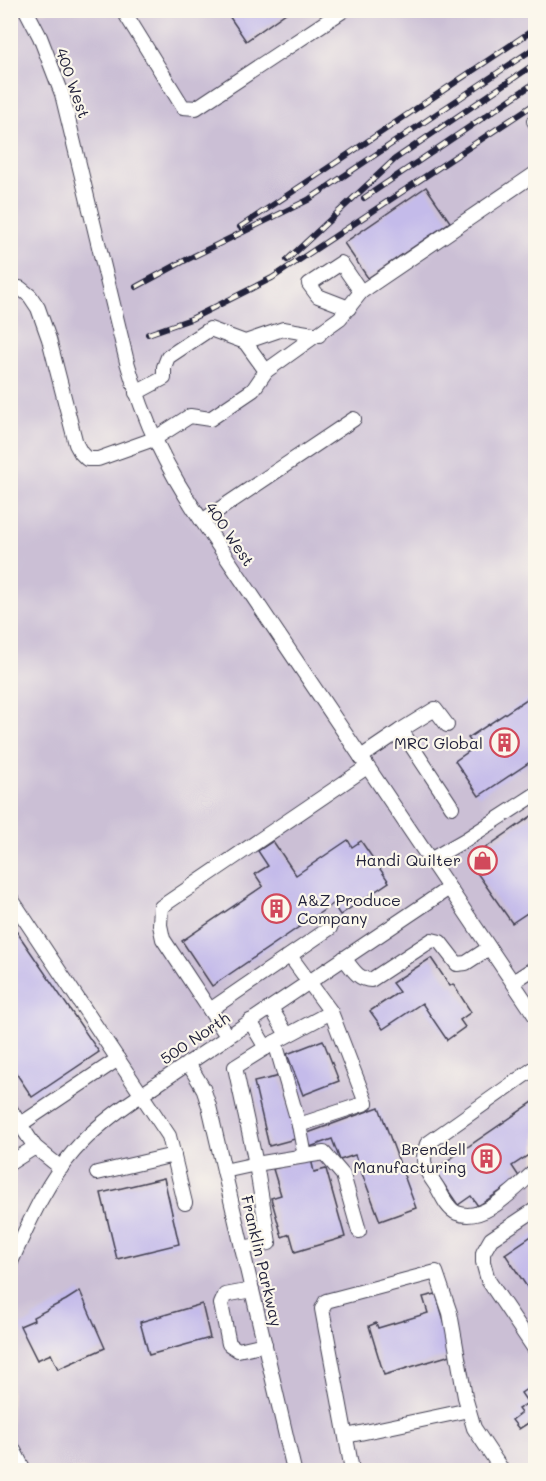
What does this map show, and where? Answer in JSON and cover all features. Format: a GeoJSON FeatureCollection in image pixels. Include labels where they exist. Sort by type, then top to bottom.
{"type":"FeatureCollection","features":[{"type":"Feature","properties":{"kind":"street","name":"400 West"},"geometry":{"type":"LineString","coordinates":[[26,10],[48,56],[65,104],[122,342],[136,393],[154,439],[171,472],[202,521],[536,1017]]}},
{"type":"Feature","properties":{"kind":"street"},"geometry":{"type":"LineString","coordinates":[[123,10],[183,107],[196,108],[344,10]]}},
{"type":"Feature","properties":{"kind":"street"},"geometry":{"type":"LineString","coordinates":[[10,286],[20,288],[30,296],[38,308],[49,339],[76,444],[87,459],[98,459],[154,439],[190,416],[210,419],[253,390],[266,371],[340,318],[361,292],[536,173]]}},
{"type":"Feature","properties":{"kind":"street"},"geometry":{"type":"LineString","coordinates":[[349,308],[318,296],[309,284],[341,263],[361,292]]}},
{"type":"Feature","properties":{"kind":"street"},"geometry":{"type":"LineString","coordinates":[[136,393],[164,378],[164,367],[168,357],[210,329],[245,342],[266,371]]}},
{"type":"Feature","properties":{"kind":"street"},"geometry":{"type":"LineString","coordinates":[[245,342],[283,329],[319,335]]}},
{"type":"Feature","properties":{"kind":"street"},"geometry":{"type":"LineString","coordinates":[[202,521],[354,419]]}},
{"type":"Feature","properties":{"kind":"street"},"geometry":{"type":"LineString","coordinates":[[227,1036],[163,939],[160,925],[161,907],[364,762],[401,730],[435,709],[447,725]]}},
{"type":"Feature","properties":{"kind":"street"},"geometry":{"type":"LineString","coordinates":[[401,730],[452,807]]}},
{"type":"Feature","properties":{"kind":"street"},"geometry":{"type":"LineString","coordinates":[[430,860],[536,794]]}},
{"type":"Feature","properties":{"kind":"street","name":"500 North"},"geometry":{"type":"LineString","coordinates":[[10,1264],[45,1193],[61,1168],[73,1152],[102,1123],[227,1036],[449,888]]}},
{"type":"Feature","properties":{"kind":"street"},"geometry":{"type":"LineString","coordinates":[[10,897],[169,1136],[185,1203]]}},
{"type":"Feature","properties":{"kind":"street"},"geometry":{"type":"LineString","coordinates":[[210,1010],[330,928]]}},
{"type":"Feature","properties":{"kind":"street"},"geometry":{"type":"LineString","coordinates":[[344,958],[359,977],[371,980],[432,940],[440,942],[457,964],[466,963],[489,948]]}},
{"type":"Feature","properties":{"kind":"street"},"geometry":{"type":"LineString","coordinates":[[290,956],[331,1012],[366,1103],[299,1125]]}},
{"type":"Feature","properties":{"kind":"street"},"geometry":{"type":"LineString","coordinates":[[513,982],[536,967]]}},
{"type":"Feature","properties":{"kind":"street"},"geometry":{"type":"LineString","coordinates":[[271,1008],[276,1042],[299,1125],[305,1156]]}},
{"type":"Feature","properties":{"kind":"street"},"geometry":{"type":"LineString","coordinates":[[242,1248],[269,1243],[256,1164],[235,1067],[331,1012]]}},
{"type":"Feature","properties":{"kind":"street"},"geometry":{"type":"LineString","coordinates":[[250,1021],[276,1042]]}},
{"type":"Feature","properties":{"kind":"street"},"geometry":{"type":"LineString","coordinates":[[21,1124],[118,1059]]}},
{"type":"Feature","properties":{"kind":"street","name":"Franklin Parkway"},"geometry":{"type":"LineString","coordinates":[[188,1063],[206,1096],[294,1470]]}},
{"type":"Feature","properties":{"kind":"street"},"geometry":{"type":"LineString","coordinates":[[536,1067],[427,1144],[423,1156],[426,1169],[448,1206],[456,1213],[471,1215],[490,1209],[536,1170]]}},
{"type":"Feature","properties":{"kind":"street"},"geometry":{"type":"LineString","coordinates":[[10,1109],[35,1147],[61,1168]]}},
{"type":"Feature","properties":{"kind":"street"},"geometry":{"type":"LineString","coordinates":[[10,1163],[35,1147]]}},
{"type":"Feature","properties":{"kind":"street"},"geometry":{"type":"LineString","coordinates":[[224,1171],[324,1153],[343,1175],[359,1231]]}},
{"type":"Feature","properties":{"kind":"street"},"geometry":{"type":"LineString","coordinates":[[97,1173],[174,1155]]}},
{"type":"Feature","properties":{"kind":"street"},"geometry":{"type":"LineString","coordinates":[[536,1209],[491,1239],[483,1253],[488,1280],[536,1351]]}},
{"type":"Feature","properties":{"kind":"street"},"geometry":{"type":"LineString","coordinates":[[352,1470],[322,1309],[327,1301],[435,1272],[450,1313],[474,1428],[502,1470]]}},
{"type":"Feature","properties":{"kind":"street"},"geometry":{"type":"LineString","coordinates":[[252,1290],[225,1295],[221,1304],[229,1344],[238,1350],[265,1344]]}},
{"type":"Feature","properties":{"kind":"street"},"geometry":{"type":"LineString","coordinates":[[523,1333],[536,1324]]}},
{"type":"Feature","properties":{"kind":"street"},"geometry":{"type":"LineString","coordinates":[[346,1436],[469,1410]]}},
{"type":"Feature","properties":{"kind":"street"},"geometry":{"type":"LineString","coordinates":[[10,1443],[18,1467]]}},
{"type":"Feature","properties":{"kind":"shaded area"},"geometry":{"type":"Polygon","coordinates":[[[11,11],[535,11],[535,1470],[11,1470],[11,11]]]}},
{"type":"Feature","properties":{"kind":"building"},"geometry":{"type":"Polygon","coordinates":[[[225,10],[290,10],[246,41],[225,10]]]}},
{"type":"Feature","properties":{"kind":"building"},"geometry":{"type":"Polygon","coordinates":[[[426,187],[450,222],[368,278],[344,243],[426,187]]]}},
{"type":"Feature","properties":{"kind":"building","name":"MRC Global"},"geometry":{"type":"Polygon","coordinates":[[[536,693],[536,758],[479,796],[455,761],[475,747],[468,738],[536,693]]]}},
{"type":"Feature","properties":{"kind":"building"},"geometry":{"type":"Polygon","coordinates":[[[536,813],[536,907],[512,923],[468,860],[536,813]]]}},
{"type":"Feature","properties":{"kind":"building","name":"A&Z Produce Company"},"geometry":{"type":"Polygon","coordinates":[[[348,840],[352,847],[361,841],[389,882],[340,915],[333,904],[212,986],[182,941],[263,886],[255,874],[268,866],[258,851],[273,841],[296,875],[348,840]]]}},
{"type":"Feature","properties":{"kind":"building"},"geometry":{"type":"Polygon","coordinates":[[[10,922],[99,1052],[32,1097],[10,1064],[10,922]]]}},
{"type":"Feature","properties":{"kind":"building"},"geometry":{"type":"Polygon","coordinates":[[[431,958],[450,986],[453,984],[471,1012],[460,1020],[465,1027],[447,1040],[422,1003],[383,1029],[370,1011],[399,992],[392,983],[431,958]]]}},
{"type":"Feature","properties":{"kind":"building"},"geometry":{"type":"Polygon","coordinates":[[[323,1040],[339,1081],[303,1095],[287,1054],[323,1040]]]}},
{"type":"Feature","properties":{"kind":"building"},"geometry":{"type":"Polygon","coordinates":[[[280,1076],[295,1139],[269,1146],[254,1082],[280,1076]]]}},
{"type":"Feature","properties":{"kind":"building","name":"Brendell Manufacturing"},"geometry":{"type":"Polygon","coordinates":[[[536,1100],[536,1150],[512,1166],[520,1178],[478,1206],[471,1196],[458,1205],[434,1170],[536,1100]]]}},
{"type":"Feature","properties":{"kind":"building"},"geometry":{"type":"Polygon","coordinates":[[[379,1107],[416,1208],[380,1221],[355,1155],[340,1160],[332,1139],[310,1147],[305,1134],[379,1107]]]}},
{"type":"Feature","properties":{"kind":"building"},"geometry":{"type":"Polygon","coordinates":[[[10,1116],[20,1130],[10,1136],[10,1116]]]}},
{"type":"Feature","properties":{"kind":"building"},"geometry":{"type":"Polygon","coordinates":[[[311,1159],[314,1172],[326,1169],[345,1237],[295,1252],[290,1234],[282,1237],[271,1198],[281,1195],[273,1169],[311,1159]]]}},
{"type":"Feature","properties":{"kind":"building"},"geometry":{"type":"Polygon","coordinates":[[[164,1178],[179,1244],[117,1259],[101,1193],[164,1178]]]}},
{"type":"Feature","properties":{"kind":"building"},"geometry":{"type":"Polygon","coordinates":[[[536,1233],[536,1290],[531,1293],[505,1254],[536,1233]]]}},
{"type":"Feature","properties":{"kind":"building"},"geometry":{"type":"Polygon","coordinates":[[[80,1291],[105,1348],[58,1369],[51,1354],[37,1360],[20,1326],[34,1320],[33,1317],[80,1291]]]}},
{"type":"Feature","properties":{"kind":"building"},"geometry":{"type":"Polygon","coordinates":[[[436,1294],[454,1354],[384,1375],[369,1326],[376,1323],[378,1328],[428,1313],[423,1297],[436,1294]]]}},
{"type":"Feature","properties":{"kind":"building"},"geometry":{"type":"Polygon","coordinates":[[[202,1304],[210,1338],[149,1355],[140,1322],[202,1304]]]}},
{"type":"Feature","properties":{"kind":"building"},"geometry":{"type":"Polygon","coordinates":[[[536,1383],[536,1418],[519,1429],[512,1420],[521,1413],[518,1409],[528,1403],[521,1393],[536,1383]]]}},
{"type":"Feature","properties":{"kind":"railway"},"geometry":{"type":"LineString","coordinates":[[240,227],[536,28]]}},
{"type":"Feature","properties":{"kind":"railway"},"geometry":{"type":"LineString","coordinates":[[136,287],[308,200],[536,47]]}},
{"type":"Feature","properties":{"kind":"railway"},"geometry":{"type":"LineString","coordinates":[[287,260],[395,159],[536,63]]}},
{"type":"Feature","properties":{"kind":"railway"},"geometry":{"type":"LineString","coordinates":[[364,198],[536,82]]}},
{"type":"Feature","properties":{"kind":"railway"},"geometry":{"type":"LineString","coordinates":[[148,334],[191,319],[272,278],[536,103]]}},
{"type":"Feature","properties":{"kind":"place","name":"MRC Global"},"geometry":{"type":"Point","coordinates":[504,743]}},
{"type":"Feature","properties":{"kind":"place","name":"Handi Quilter"},"geometry":{"type":"Point","coordinates":[482,860]}},
{"type":"Feature","properties":{"kind":"place","name":"A&Z Produce Company"},"geometry":{"type":"Point","coordinates":[276,909]}},
{"type":"Feature","properties":{"kind":"place","name":"Brendell Manufacturing"},"geometry":{"type":"Point","coordinates":[487,1158]}}]}
